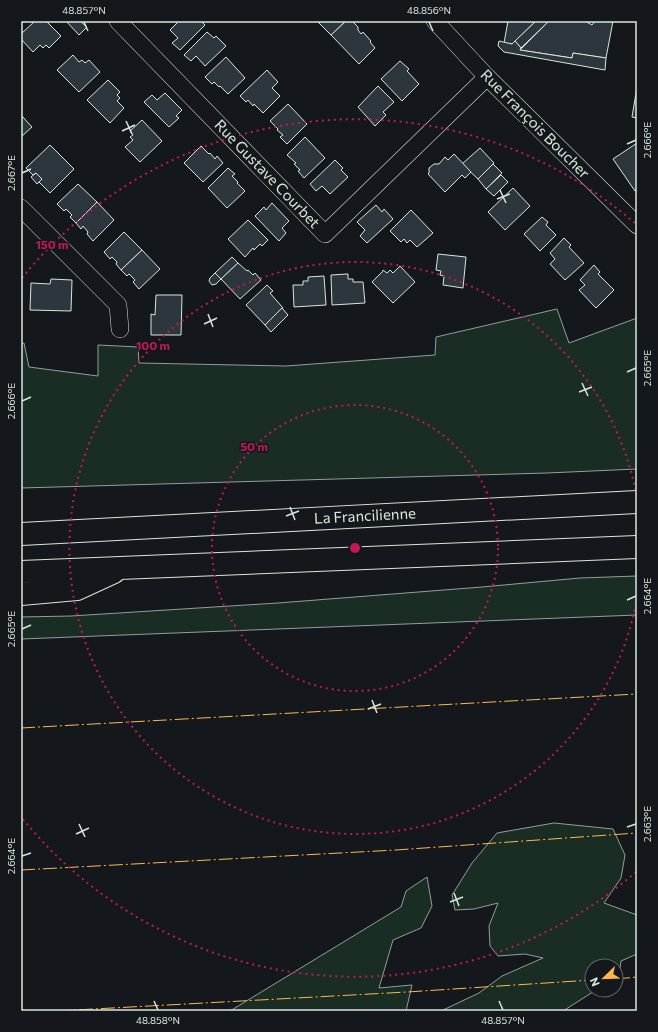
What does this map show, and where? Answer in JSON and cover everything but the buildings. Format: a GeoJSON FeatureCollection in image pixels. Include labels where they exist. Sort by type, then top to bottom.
{"type":"FeatureCollection","features":[{"type":"Feature","properties":{"kind":"highway","name":"La Francilienne"},"geometry":{"type":"LineString","coordinates":[[21,534],[637,502]]}},
{"type":"Feature","properties":{"kind":"highway"},"geometry":{"type":"LineString","coordinates":[[21,572],[637,547]]}},
{"type":"Feature","properties":{"kind":"highway"},"geometry":{"type":"LineString","coordinates":[[21,594],[77,589],[122,568]]}},
{"type":"Feature","properties":{"kind":"street","name":"Rue Gustave Courbet"},"geometry":{"type":"LineString","coordinates":[[118,21],[324,234],[487,77]]}},
{"type":"Feature","properties":{"kind":"street","name":"Rue François Boucher"},"geometry":{"type":"LineString","coordinates":[[435,21],[487,77],[637,225]]}},
{"type":"Feature","properties":{"kind":"street"},"geometry":{"type":"LineString","coordinates":[[21,208],[118,305],[120,329]]}},
{"type":"Feature","properties":{"kind":"green space"},"geometry":{"type":"Polygon","coordinates":[[[557,309],[569,343],[637,318],[637,469],[547,473],[21,488],[21,344],[24,343],[29,367],[98,376],[98,345],[138,347],[139,363],[286,366],[435,355],[436,337],[557,309]]]}},
{"type":"Feature","properties":{"kind":"green space"},"geometry":{"type":"Polygon","coordinates":[[[637,576],[637,615],[21,639],[21,617],[71,616],[278,603],[580,578],[637,576]]]}},
{"type":"Feature","properties":{"kind":"green space"},"geometry":{"type":"Polygon","coordinates":[[[554,823],[613,829],[625,855],[621,878],[604,903],[637,915],[637,954],[624,960],[624,958],[584,958],[584,998],[563,1011],[441,1011],[479,993],[502,976],[543,958],[525,954],[498,956],[490,946],[489,926],[498,903],[474,909],[455,910],[452,895],[472,863],[497,833],[554,823]]]}},
{"type":"Feature","properties":{"kind":"green space"},"geometry":{"type":"Polygon","coordinates":[[[427,877],[432,906],[421,928],[393,940],[379,988],[412,985],[406,1011],[230,1011],[401,907],[406,891],[427,877]]]}},
{"type":"Feature","properties":{"kind":"power"},"geometry":{"type":"LineString","coordinates":[[21,728],[637,694]]}},
{"type":"Feature","properties":{"kind":"power"},"geometry":{"type":"LineString","coordinates":[[21,870],[396,850],[637,833]]}},
{"type":"Feature","properties":{"kind":"power"},"geometry":{"type":"LineString","coordinates":[[624,978],[637,977]]}},
{"type":"Feature","properties":{"kind":"power"},"geometry":{"type":"LineString","coordinates":[[57,1011],[407,992],[584,981]]}}]}
